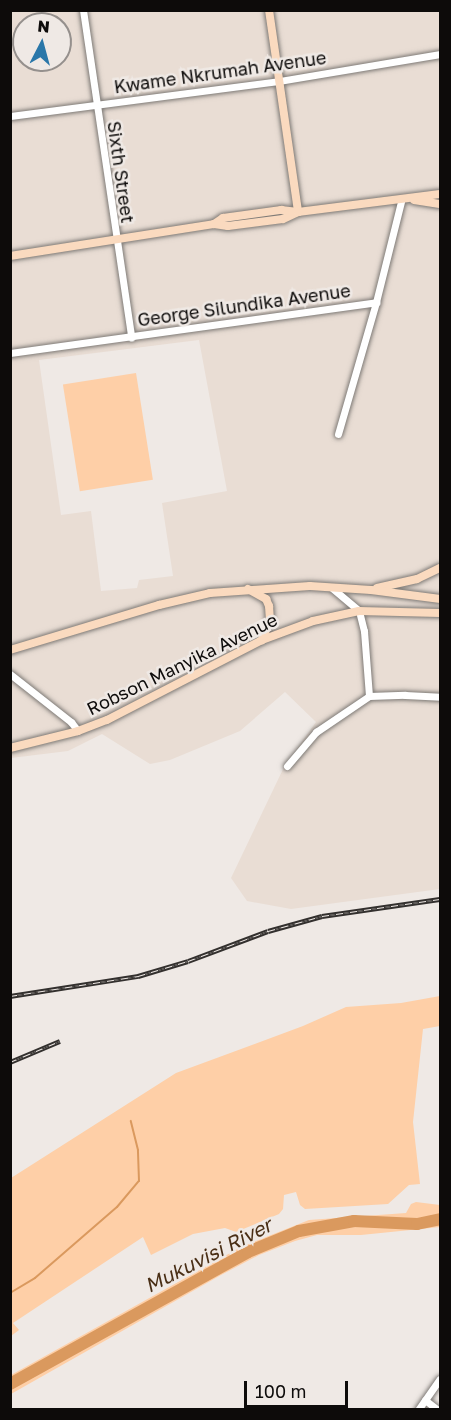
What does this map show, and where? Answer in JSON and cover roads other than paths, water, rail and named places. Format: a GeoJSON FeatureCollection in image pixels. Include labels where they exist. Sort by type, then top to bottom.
{"type":"FeatureCollection","features":[{"type":"Feature","properties":{"kind":"main road"},"geometry":{"type":"LineString","coordinates":[[269,10],[298,212]]}},
{"type":"Feature","properties":{"kind":"main road"},"geometry":{"type":"LineString","coordinates":[[10,256],[213,224],[223,218],[281,210],[298,212],[441,194]]}},
{"type":"Feature","properties":{"kind":"main road"},"geometry":{"type":"LineString","coordinates":[[402,198],[441,204]]}},
{"type":"Feature","properties":{"kind":"main road"},"geometry":{"type":"LineString","coordinates":[[371,590],[417,579],[441,568]]}},
{"type":"Feature","properties":{"kind":"main road"},"geometry":{"type":"LineString","coordinates":[[10,650],[159,605],[210,593],[289,586],[371,590],[441,599]]}},
{"type":"Feature","properties":{"kind":"main road"},"geometry":{"type":"LineString","coordinates":[[247,589],[266,600],[269,606],[270,620],[262,640]]}},
{"type":"Feature","properties":{"kind":"main road","name":"Robson Manyika Avenue"},"geometry":{"type":"LineString","coordinates":[[10,748],[78,732],[107,720],[262,640],[312,621],[359,611],[441,613]]}},
{"type":"Feature","properties":{"kind":"street","name":"Sixth Street"},"geometry":{"type":"LineString","coordinates":[[83,10],[130,337]]}},
{"type":"Feature","properties":{"kind":"street","name":"Kwame Nkrumah Avenue"},"geometry":{"type":"LineString","coordinates":[[10,116],[279,81],[437,55]]}},
{"type":"Feature","properties":{"kind":"street","name":"George Silundika Avenue"},"geometry":{"type":"LineString","coordinates":[[10,353],[376,302],[402,198]]}},
{"type":"Feature","properties":{"kind":"street"},"geometry":{"type":"LineString","coordinates":[[338,434],[376,302]]}},
{"type":"Feature","properties":{"kind":"street"},"geometry":{"type":"LineString","coordinates":[[332,588],[359,611],[364,631],[369,696]]}},
{"type":"Feature","properties":{"kind":"street"},"geometry":{"type":"LineString","coordinates":[[10,674],[67,718],[78,732]]}},
{"type":"Feature","properties":{"kind":"street"},"geometry":{"type":"LineString","coordinates":[[287,766],[316,732],[369,696],[405,694],[441,697]]}},
{"type":"Feature","properties":{"kind":"street"},"geometry":{"type":"LineString","coordinates":[[418,1410],[441,1379]]}},
{"type":"Feature","properties":{"kind":"street"},"geometry":{"type":"LineString","coordinates":[[425,1400],[438,1410]]}},
{"type":"Feature","properties":{"kind":"waterway"},"geometry":{"type":"LineString","coordinates":[[10,1293],[35,1278],[117,1207],[139,1181],[138,1150],[131,1121]]}},
{"type":"Feature","properties":{"kind":"waterway","name":"Mukuvisi River"},"geometry":{"type":"LineString","coordinates":[[10,1384],[248,1252],[299,1231],[354,1221],[417,1224],[440,1219]]}},
{"type":"Feature","properties":{"kind":"railway"},"geometry":{"type":"LineString","coordinates":[[10,996],[138,976],[188,961],[268,931],[322,916],[440,899]]}},
{"type":"Feature","properties":{"kind":"railway"},"geometry":{"type":"LineString","coordinates":[[10,1062],[60,1041]]}}]}
